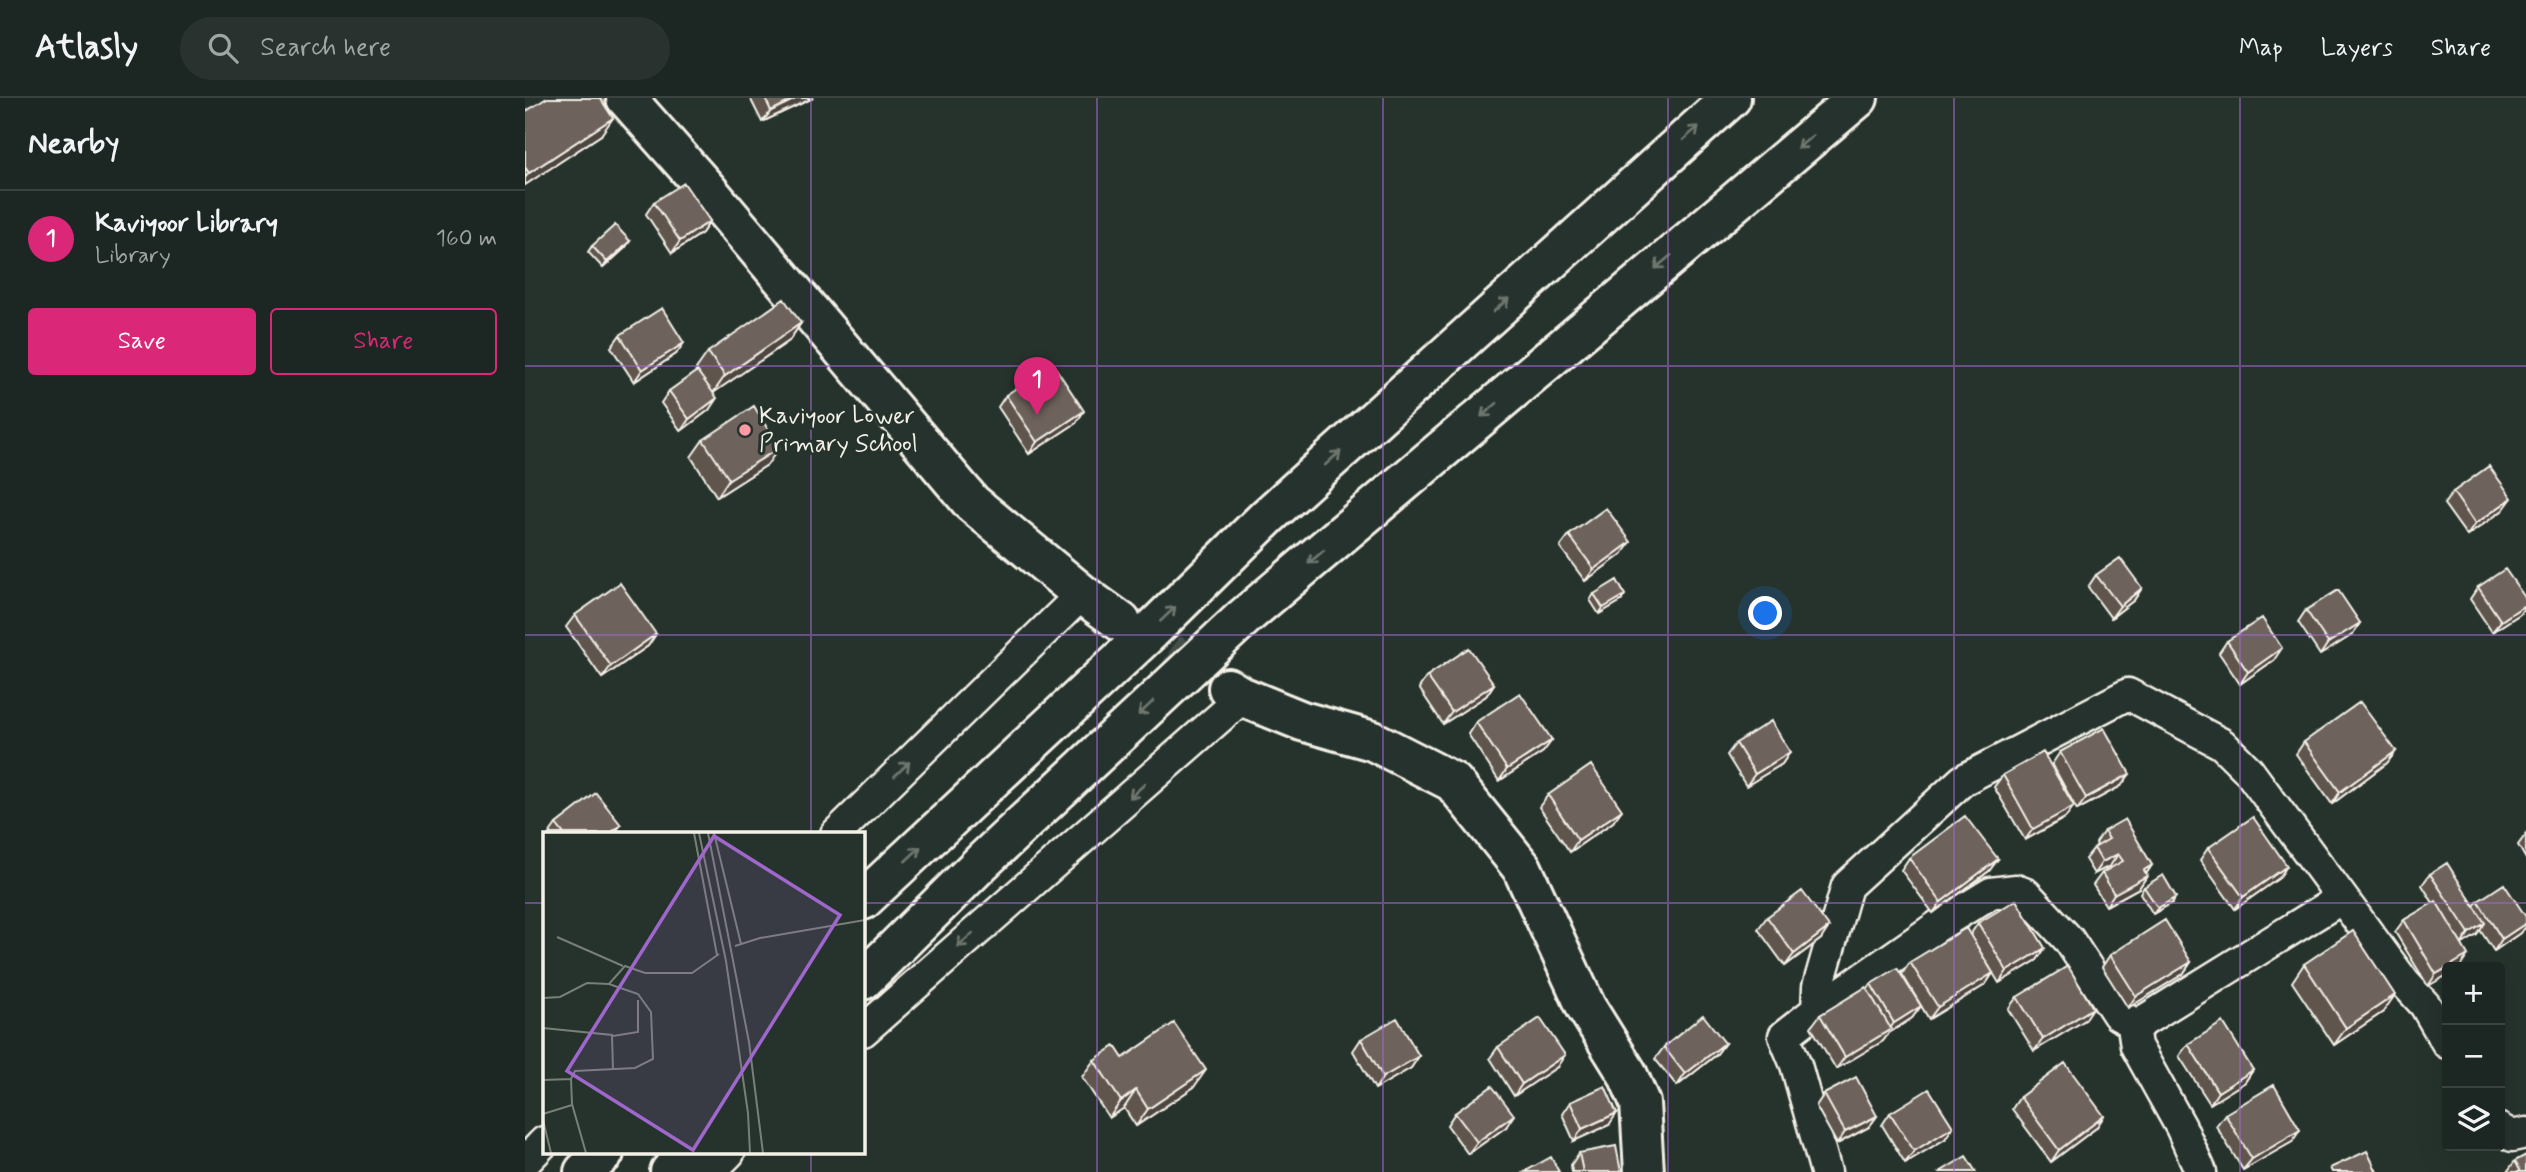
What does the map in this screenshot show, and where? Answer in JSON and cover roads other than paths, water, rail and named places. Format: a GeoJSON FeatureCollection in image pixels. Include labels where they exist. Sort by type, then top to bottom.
{"type":"FeatureCollection","features":[{"type":"Feature","properties":{"kind":"main road"},"geometry":{"type":"LineString","coordinates":[[626,98],[705,187],[972,503],[1082,594],[1121,622]]}},
{"type":"Feature","properties":{"kind":"main road"},"geometry":{"type":"LineString","coordinates":[[865,899],[1151,631],[1268,516],[1731,98]]}},
{"type":"Feature","properties":{"kind":"main road"},"geometry":{"type":"LineString","coordinates":[[865,978],[983,861],[1244,618],[1858,98]]}},
{"type":"Feature","properties":{"kind":"main road"},"geometry":{"type":"LineString","coordinates":[[1235,692],[1302,721],[1373,741],[1453,782],[1522,868],[1587,1007],[1627,1073],[1640,1104],[1644,1172]]}},
{"type":"Feature","properties":{"kind":"main road"},"geometry":{"type":"LineString","coordinates":[[584,1172],[603,1154]]}},
{"type":"Feature","properties":{"kind":"main road"},"geometry":{"type":"LineString","coordinates":[[670,1172],[688,1154]]}},
{"type":"Feature","properties":{"kind":"street"},"geometry":{"type":"LineString","coordinates":[[838,832],[1082,594]]}},
{"type":"Feature","properties":{"kind":"street"},"geometry":{"type":"LineString","coordinates":[[865,1029],[1235,692]]}},
{"type":"Feature","properties":{"kind":"street"},"geometry":{"type":"LineString","coordinates":[[1817,1010],[1818,987],[1847,886],[1963,780],[2128,694],[2223,744],[2248,770],[2404,982],[2425,1005],[2442,1034]]}},
{"type":"Feature","properties":{"kind":"street"},"geometry":{"type":"LineString","coordinates":[[1826,1172],[1795,1065],[1784,1037],[1817,1010],[1939,925],[1991,893],[2016,890],[2027,894],[2069,940],[2118,1015],[2137,1025]]}},
{"type":"Feature","properties":{"kind":"street"},"geometry":{"type":"LineString","coordinates":[[2201,1172],[2181,1127],[2136,1046],[2134,1033],[2137,1025],[2342,898]]}},
{"type":"Feature","properties":{"kind":"street"},"geometry":{"type":"LineString","coordinates":[[2505,1132],[2512,1136],[2526,1132]]}},
{"type":"Feature","properties":{"kind":"street"},"geometry":{"type":"LineString","coordinates":[[525,1162],[543,1143]]}},
{"type":"Feature","properties":{"kind":"street"},"geometry":{"type":"LineString","coordinates":[[710,1172],[728,1154]]}},
{"type":"Feature","properties":{"kind":"tunnel"},"geometry":{"type":"LineString","coordinates":[[1121,622],[1228,688]]}},
{"type":"Feature","properties":{"kind":"place","name":"Kaviyoor Library"},"geometry":{"type":"Point","coordinates":[1037,415]}},
{"type":"Feature","properties":{"kind":"place","name":"Kaviyoor Lower Primary School"},"geometry":{"type":"Point","coordinates":[745,430]}}]}
